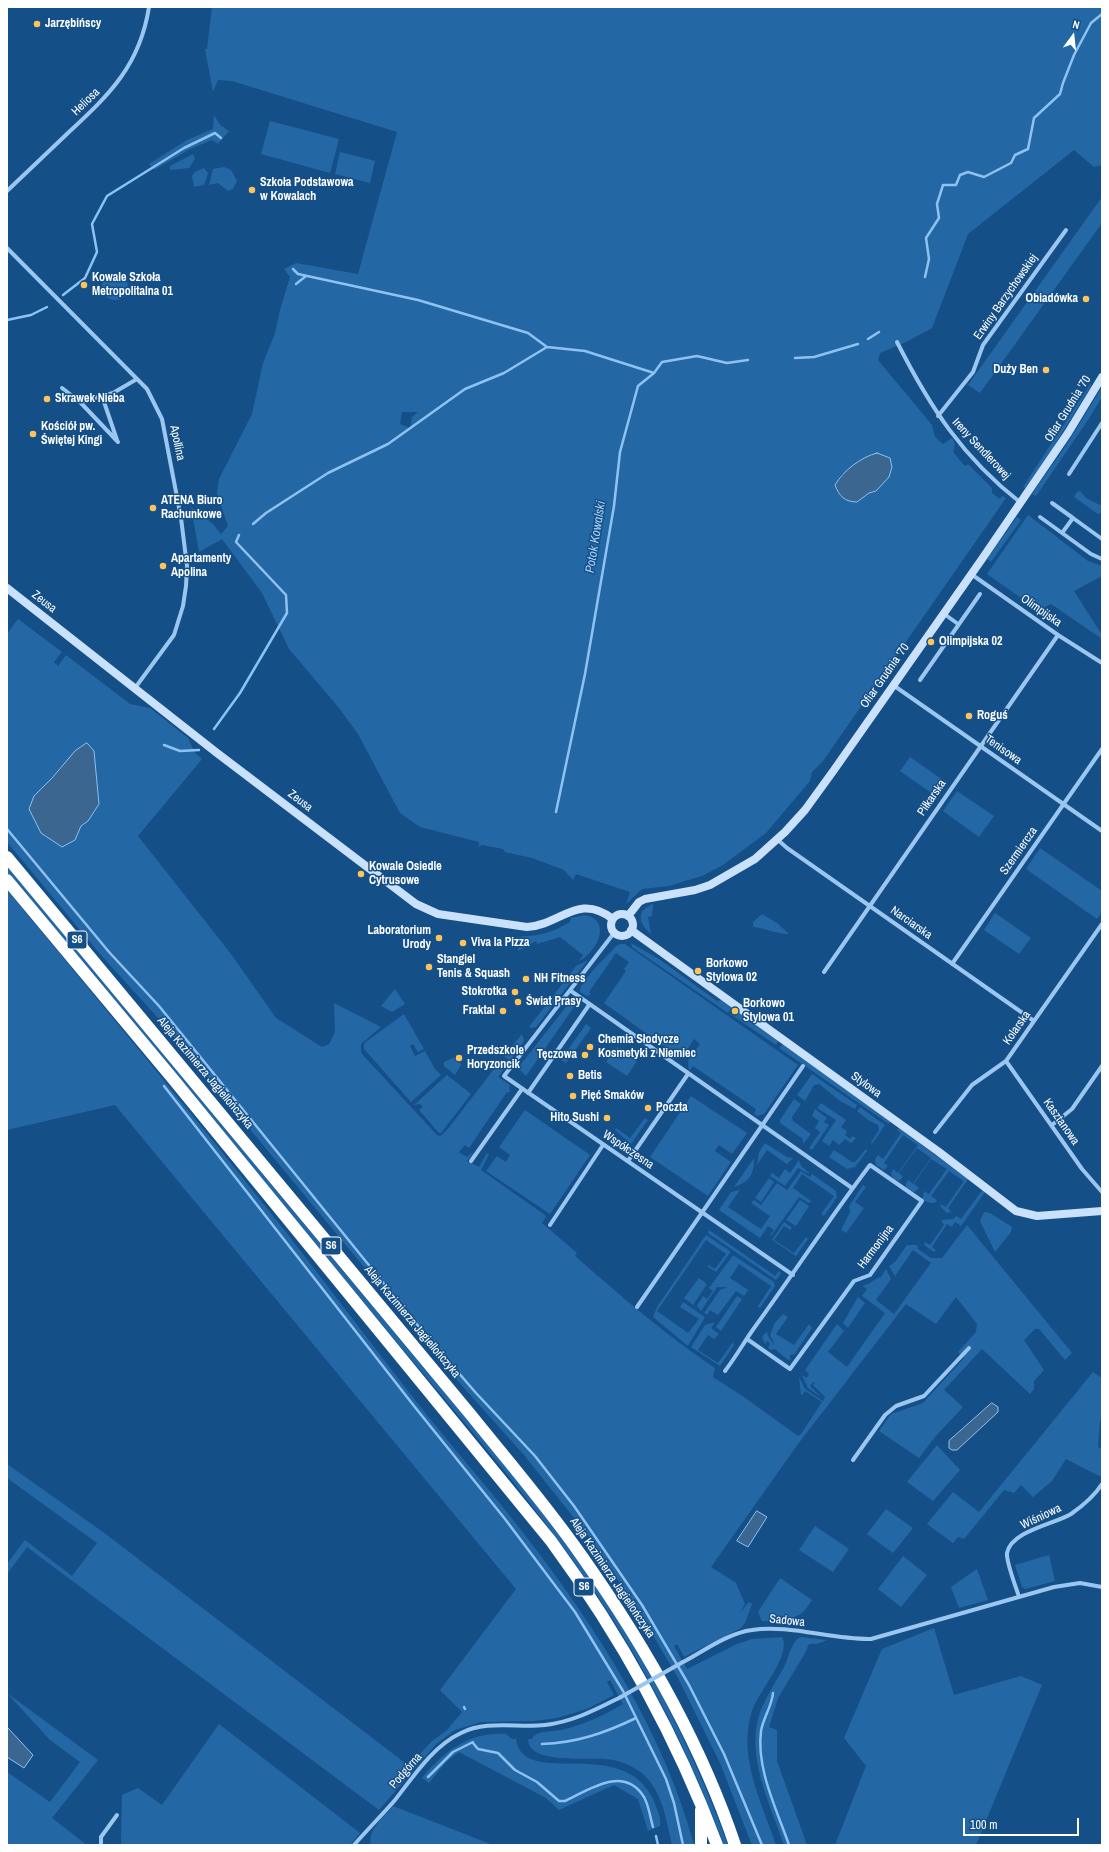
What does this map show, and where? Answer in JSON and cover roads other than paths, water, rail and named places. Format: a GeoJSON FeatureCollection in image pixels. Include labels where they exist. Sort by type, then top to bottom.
{"type":"FeatureCollection","features":[{"type":"Feature","properties":{"kind":"highway","name":"Aleja Kazimierza Jagiellończyka"},"geometry":{"type":"LineString","coordinates":[[7,856],[480,1427],[581,1554],[628,1624],[668,1694],[694,1747],[735,1845]]}},
{"type":"Feature","properties":{"kind":"highway","name":"S6"},"geometry":{"type":"LineString","coordinates":[[7,880],[173,1078],[550,1541],[594,1603],[638,1673],[668,1731],[701,1804],[717,1845]]}},
{"type":"Feature","properties":{"kind":"highway"},"geometry":{"type":"LineString","coordinates":[[701,1804],[701,1845]]}},
{"type":"Feature","properties":{"kind":"street","name":"Heliosa"},"geometry":{"type":"LineString","coordinates":[[7,191],[96,108],[117,84],[139,46],[149,7]]}},
{"type":"Feature","properties":{"kind":"street","name":"Erwiny Barzychowskiej"},"geometry":{"type":"LineString","coordinates":[[938,416],[973,372],[983,346],[1066,230]]}},
{"type":"Feature","properties":{"kind":"street","name":"Apollina"},"geometry":{"type":"LineString","coordinates":[[7,248],[147,389],[162,419],[178,498],[188,566],[183,606],[174,635],[134,688]]}},
{"type":"Feature","properties":{"kind":"street","name":"Ireny Sendlerowej"},"geometry":{"type":"LineString","coordinates":[[897,342],[921,388],[938,416],[967,453],[997,483],[1021,503]]}},
{"type":"Feature","properties":{"kind":"street","name":"Ofiar Grudnia '70"},"geometry":{"type":"LineString","coordinates":[[628,916],[639,902],[645,899],[695,890],[710,885],[754,859],[778,840],[805,810],[1021,503],[1068,433],[1102,377]]}},
{"type":"Feature","properties":{"kind":"street"},"geometry":{"type":"LineString","coordinates":[[80,402],[113,393],[137,378]]}},
{"type":"Feature","properties":{"kind":"street"},"geometry":{"type":"LineString","coordinates":[[62,388],[80,402],[118,442],[102,396]]}},
{"type":"Feature","properties":{"kind":"street"},"geometry":{"type":"LineString","coordinates":[[1069,474],[1102,423]]}},
{"type":"Feature","properties":{"kind":"street"},"geometry":{"type":"LineString","coordinates":[[1052,504],[1102,539]]}},
{"type":"Feature","properties":{"kind":"street"},"geometry":{"type":"LineString","coordinates":[[1040,517],[1091,554],[1102,559]]}},
{"type":"Feature","properties":{"kind":"street"},"geometry":{"type":"LineString","coordinates":[[1062,533],[1073,518]]}},
{"type":"Feature","properties":{"kind":"street","name":"Olimpijska"},"geometry":{"type":"LineString","coordinates":[[971,574],[1058,635],[1102,663]]}},
{"type":"Feature","properties":{"kind":"street","name":"Zeusa"},"geometry":{"type":"LineString","coordinates":[[7,588],[336,844],[422,907],[438,914],[527,928],[550,922],[580,908],[592,908],[613,919]]}},
{"type":"Feature","properties":{"kind":"street"},"geometry":{"type":"LineString","coordinates":[[920,680],[980,594]]}},
{"type":"Feature","properties":{"kind":"street"},"geometry":{"type":"LineString","coordinates":[[943,613],[958,624]]}},
{"type":"Feature","properties":{"kind":"street","name":"Piłkarska"},"geometry":{"type":"LineString","coordinates":[[824,972],[1058,635]]}},
{"type":"Feature","properties":{"kind":"street","name":"Tenisowa"},"geometry":{"type":"LineString","coordinates":[[893,684],[1102,831]]}},
{"type":"Feature","properties":{"kind":"street","name":"Szermiercza"},"geometry":{"type":"LineString","coordinates":[[952,964],[1102,749]]}},
{"type":"Feature","properties":{"kind":"street","name":"Narciarska"},"geometry":{"type":"LineString","coordinates":[[778,840],[787,848],[1034,1021]]}},
{"type":"Feature","properties":{"kind":"street"},"geometry":{"type":"LineString","coordinates":[[620,914],[628,916],[632,922],[631,930],[623,935],[614,932],[611,926],[613,919],[620,914]]}},
{"type":"Feature","properties":{"kind":"street","name":"Kolarska"},"geometry":{"type":"LineString","coordinates":[[935,1132],[972,1085],[1006,1061],[1102,924]]}},
{"type":"Feature","properties":{"kind":"street","name":"Stylowa"},"geometry":{"type":"LineString","coordinates":[[631,930],[939,1152],[1016,1211],[1037,1216],[1102,1212]]}},
{"type":"Feature","properties":{"kind":"street"},"geometry":{"type":"LineString","coordinates":[[614,932],[571,991],[852,1188],[726,1371]]}},
{"type":"Feature","properties":{"kind":"street","name":"Współczesna"},"geometry":{"type":"LineString","coordinates":[[571,991],[504,1076],[793,1275]]}},
{"type":"Feature","properties":{"kind":"street"},"geometry":{"type":"LineString","coordinates":[[528,1093],[589,1005]]}},
{"type":"Feature","properties":{"kind":"street","name":"Kasztanowa"},"geometry":{"type":"LineString","coordinates":[[1006,1061],[1082,1169],[1102,1192]]}},
{"type":"Feature","properties":{"kind":"street"},"geometry":{"type":"LineString","coordinates":[[637,1306],[803,1066]]}},
{"type":"Feature","properties":{"kind":"street"},"geometry":{"type":"LineString","coordinates":[[1052,1125],[1072,1109],[1102,1066]]}},
{"type":"Feature","properties":{"kind":"street"},"geometry":{"type":"LineString","coordinates":[[628,1161],[688,1074]]}},
{"type":"Feature","properties":{"kind":"street"},"geometry":{"type":"LineString","coordinates":[[472,1161],[522,1089]]}},
{"type":"Feature","properties":{"kind":"street"},"geometry":{"type":"LineString","coordinates":[[550,1225],[603,1145]]}},
{"type":"Feature","properties":{"kind":"street","name":"Harmonijna"},"geometry":{"type":"LineString","coordinates":[[747,1339],[790,1369],[854,1280],[870,1275],[922,1201],[870,1165],[852,1188]]}},
{"type":"Feature","properties":{"kind":"street"},"geometry":{"type":"LineString","coordinates":[[853,1460],[885,1415],[896,1406],[924,1396],[969,1348]]}},
{"type":"Feature","properties":{"kind":"street","name":"Wiśniowa"},"geometry":{"type":"LineString","coordinates":[[1019,1597],[1007,1554],[1010,1545],[1027,1532],[1071,1514],[1098,1490],[1102,1484]]}},
{"type":"Feature","properties":{"kind":"street","name":"Sadowa"},"geometry":{"type":"LineString","coordinates":[[484,1726],[546,1725],[588,1714],[732,1636],[751,1630],[770,1628],[855,1640],[871,1639],[1054,1587],[1071,1584],[1090,1584],[1102,1587]]}},
{"type":"Feature","properties":{"kind":"street","name":"Podgórna"},"geometry":{"type":"LineString","coordinates":[[354,1845],[443,1745],[461,1732],[484,1726]]}},
{"type":"Feature","properties":{"kind":"street"},"geometry":{"type":"LineString","coordinates":[[101,1845],[101,1837],[117,1815]]}},
{"type":"Feature","properties":{"kind":"waterway","name":"Potok Kowalski"},"geometry":{"type":"LineString","coordinates":[[925,277],[929,259],[926,238],[939,218],[937,204],[943,185],[956,185],[960,175],[968,172],[984,177],[1011,163],[1015,155],[1028,149],[1034,118],[1060,94],[1074,55],[1091,23],[1102,14]]}},
{"type":"Feature","properties":{"kind":"waterway"},"geometry":{"type":"LineString","coordinates":[[63,295],[85,278],[97,252],[92,224],[107,196],[184,148],[215,133],[221,138]]}},
{"type":"Feature","properties":{"kind":"waterway"},"geometry":{"type":"LineString","coordinates":[[293,269],[298,274],[418,300],[528,333],[547,347],[585,351],[654,373]]}},
{"type":"Feature","properties":{"kind":"waterway"},"geometry":{"type":"LineString","coordinates":[[296,284],[306,276]]}},
{"type":"Feature","properties":{"kind":"waterway"},"geometry":{"type":"LineString","coordinates":[[7,320],[31,315],[47,307]]}},
{"type":"Feature","properties":{"kind":"waterway","name":"Potok Kowalski"},"geometry":{"type":"LineString","coordinates":[[868,339],[879,332]]}},
{"type":"Feature","properties":{"kind":"waterway","name":"Potok Kowalski"},"geometry":{"type":"LineString","coordinates":[[795,358],[814,357],[858,344]]}},
{"type":"Feature","properties":{"kind":"waterway"},"geometry":{"type":"LineString","coordinates":[[253,524],[266,513],[328,473],[388,444],[465,389],[504,373],[547,347]]}},
{"type":"Feature","properties":{"kind":"waterway","name":"Potok Kowalski"},"geometry":{"type":"LineString","coordinates":[[556,812],[585,674],[614,506],[620,452],[638,386],[654,373],[662,362],[697,356],[727,363],[748,360]]}},
{"type":"Feature","properties":{"kind":"waterway"},"geometry":{"type":"LineString","coordinates":[[214,729],[240,693],[287,613],[286,595],[236,542],[239,535]]}},
{"type":"Feature","properties":{"kind":"waterway"},"geometry":{"type":"LineString","coordinates":[[164,745],[180,751],[199,750]]}},
{"type":"Feature","properties":{"kind":"waterway"},"geometry":{"type":"LineString","coordinates":[[7,829],[109,952],[159,1006],[419,1327],[476,1393],[535,1456],[574,1506],[642,1605],[689,1685],[724,1754],[762,1845]]}},
{"type":"Feature","properties":{"kind":"waterway"},"geometry":{"type":"LineString","coordinates":[[164,1086],[414,1406],[505,1519],[575,1612],[623,1691],[666,1779],[674,1803],[683,1845]]}},
{"type":"Feature","properties":{"kind":"waterway"},"geometry":{"type":"LineString","coordinates":[[773,1693],[761,1731],[760,1745],[764,1775],[789,1845]]}},
{"type":"Feature","properties":{"kind":"waterway"},"geometry":{"type":"LineString","coordinates":[[542,1744],[567,1742],[590,1736],[636,1718]]}},
{"type":"Feature","properties":{"kind":"waterway"},"geometry":{"type":"LineString","coordinates":[[428,1777],[453,1752],[473,1742]]}},
{"type":"Feature","properties":{"kind":"waterway"},"geometry":{"type":"LineString","coordinates":[[473,1743],[478,1749],[498,1753],[515,1770],[537,1782],[559,1801],[565,1801],[606,1782],[627,1782],[636,1787],[646,1800],[653,1827]]}},
{"type":"Feature","properties":{"kind":"waterway"},"geometry":{"type":"LineString","coordinates":[[656,1836],[658,1845]]}},
{"type":"Feature","properties":{"kind":"place","name":"Jarzębińscy"},"geometry":{"type":"Point","coordinates":[37,24]}},
{"type":"Feature","properties":{"kind":"place","name":"Szkoła Podstawowa w Kowalach"},"geometry":{"type":"Point","coordinates":[252,190]}},
{"type":"Feature","properties":{"kind":"place","name":"Kowale Szkoła Metropolitalna 01"},"geometry":{"type":"Point","coordinates":[84,285]}},
{"type":"Feature","properties":{"kind":"place","name":"Obiadówka"},"geometry":{"type":"Point","coordinates":[1086,299]}},
{"type":"Feature","properties":{"kind":"place","name":"Duży Ben"},"geometry":{"type":"Point","coordinates":[1046,370]}},
{"type":"Feature","properties":{"kind":"place","name":"Skrawek Nieba"},"geometry":{"type":"Point","coordinates":[47,399]}},
{"type":"Feature","properties":{"kind":"place","name":"Kościół pw. Świętej Kingi"},"geometry":{"type":"Point","coordinates":[33,434]}},
{"type":"Feature","properties":{"kind":"place","name":"ATENA Biuro Rachunkowe"},"geometry":{"type":"Point","coordinates":[153,508]}},
{"type":"Feature","properties":{"kind":"place","name":"Apartamenty Apolina"},"geometry":{"type":"Point","coordinates":[163,566]}},
{"type":"Feature","properties":{"kind":"place","name":"Olimpijska 02"},"geometry":{"type":"Point","coordinates":[931,642]}},
{"type":"Feature","properties":{"kind":"place","name":"Roguś"},"geometry":{"type":"Point","coordinates":[969,716]}},
{"type":"Feature","properties":{"kind":"place","name":"Kowale Osiedle Cytrusowe"},"geometry":{"type":"Point","coordinates":[361,874]}},
{"type":"Feature","properties":{"kind":"place","name":"Laboratorium Urody"},"geometry":{"type":"Point","coordinates":[439,938]}},
{"type":"Feature","properties":{"kind":"place","name":"Viva la Pizza"},"geometry":{"type":"Point","coordinates":[463,943]}},
{"type":"Feature","properties":{"kind":"place","name":"Stangiel Tenis & Squash"},"geometry":{"type":"Point","coordinates":[429,967]}},
{"type":"Feature","properties":{"kind":"place","name":"Borkowo Stylowa 02"},"geometry":{"type":"Point","coordinates":[698,971]}},
{"type":"Feature","properties":{"kind":"place","name":"NH Fitness"},"geometry":{"type":"Point","coordinates":[526,979]}},
{"type":"Feature","properties":{"kind":"place","name":"Stokrotka"},"geometry":{"type":"Point","coordinates":[515,992]}},
{"type":"Feature","properties":{"kind":"place","name":"Świat Prasy"},"geometry":{"type":"Point","coordinates":[518,1002]}},
{"type":"Feature","properties":{"kind":"place","name":"Fraktal"},"geometry":{"type":"Point","coordinates":[503,1011]}},
{"type":"Feature","properties":{"kind":"place","name":"Borkowo Stylowa 01"},"geometry":{"type":"Point","coordinates":[735,1011]}},
{"type":"Feature","properties":{"kind":"place","name":"Chemia Słodycze Kosmetyki z Niemiec"},"geometry":{"type":"Point","coordinates":[590,1047]}},
{"type":"Feature","properties":{"kind":"place","name":"Tęczowa"},"geometry":{"type":"Point","coordinates":[585,1055]}},
{"type":"Feature","properties":{"kind":"place","name":"Przedszkole Horyzoncik"},"geometry":{"type":"Point","coordinates":[459,1058]}},
{"type":"Feature","properties":{"kind":"place","name":"Betis"},"geometry":{"type":"Point","coordinates":[570,1076]}},
{"type":"Feature","properties":{"kind":"place","name":"Pięć Smaków"},"geometry":{"type":"Point","coordinates":[573,1096]}},
{"type":"Feature","properties":{"kind":"place","name":"Poczta"},"geometry":{"type":"Point","coordinates":[648,1108]}},
{"type":"Feature","properties":{"kind":"place","name":"Hito Sushi"},"geometry":{"type":"Point","coordinates":[607,1118]}}]}
